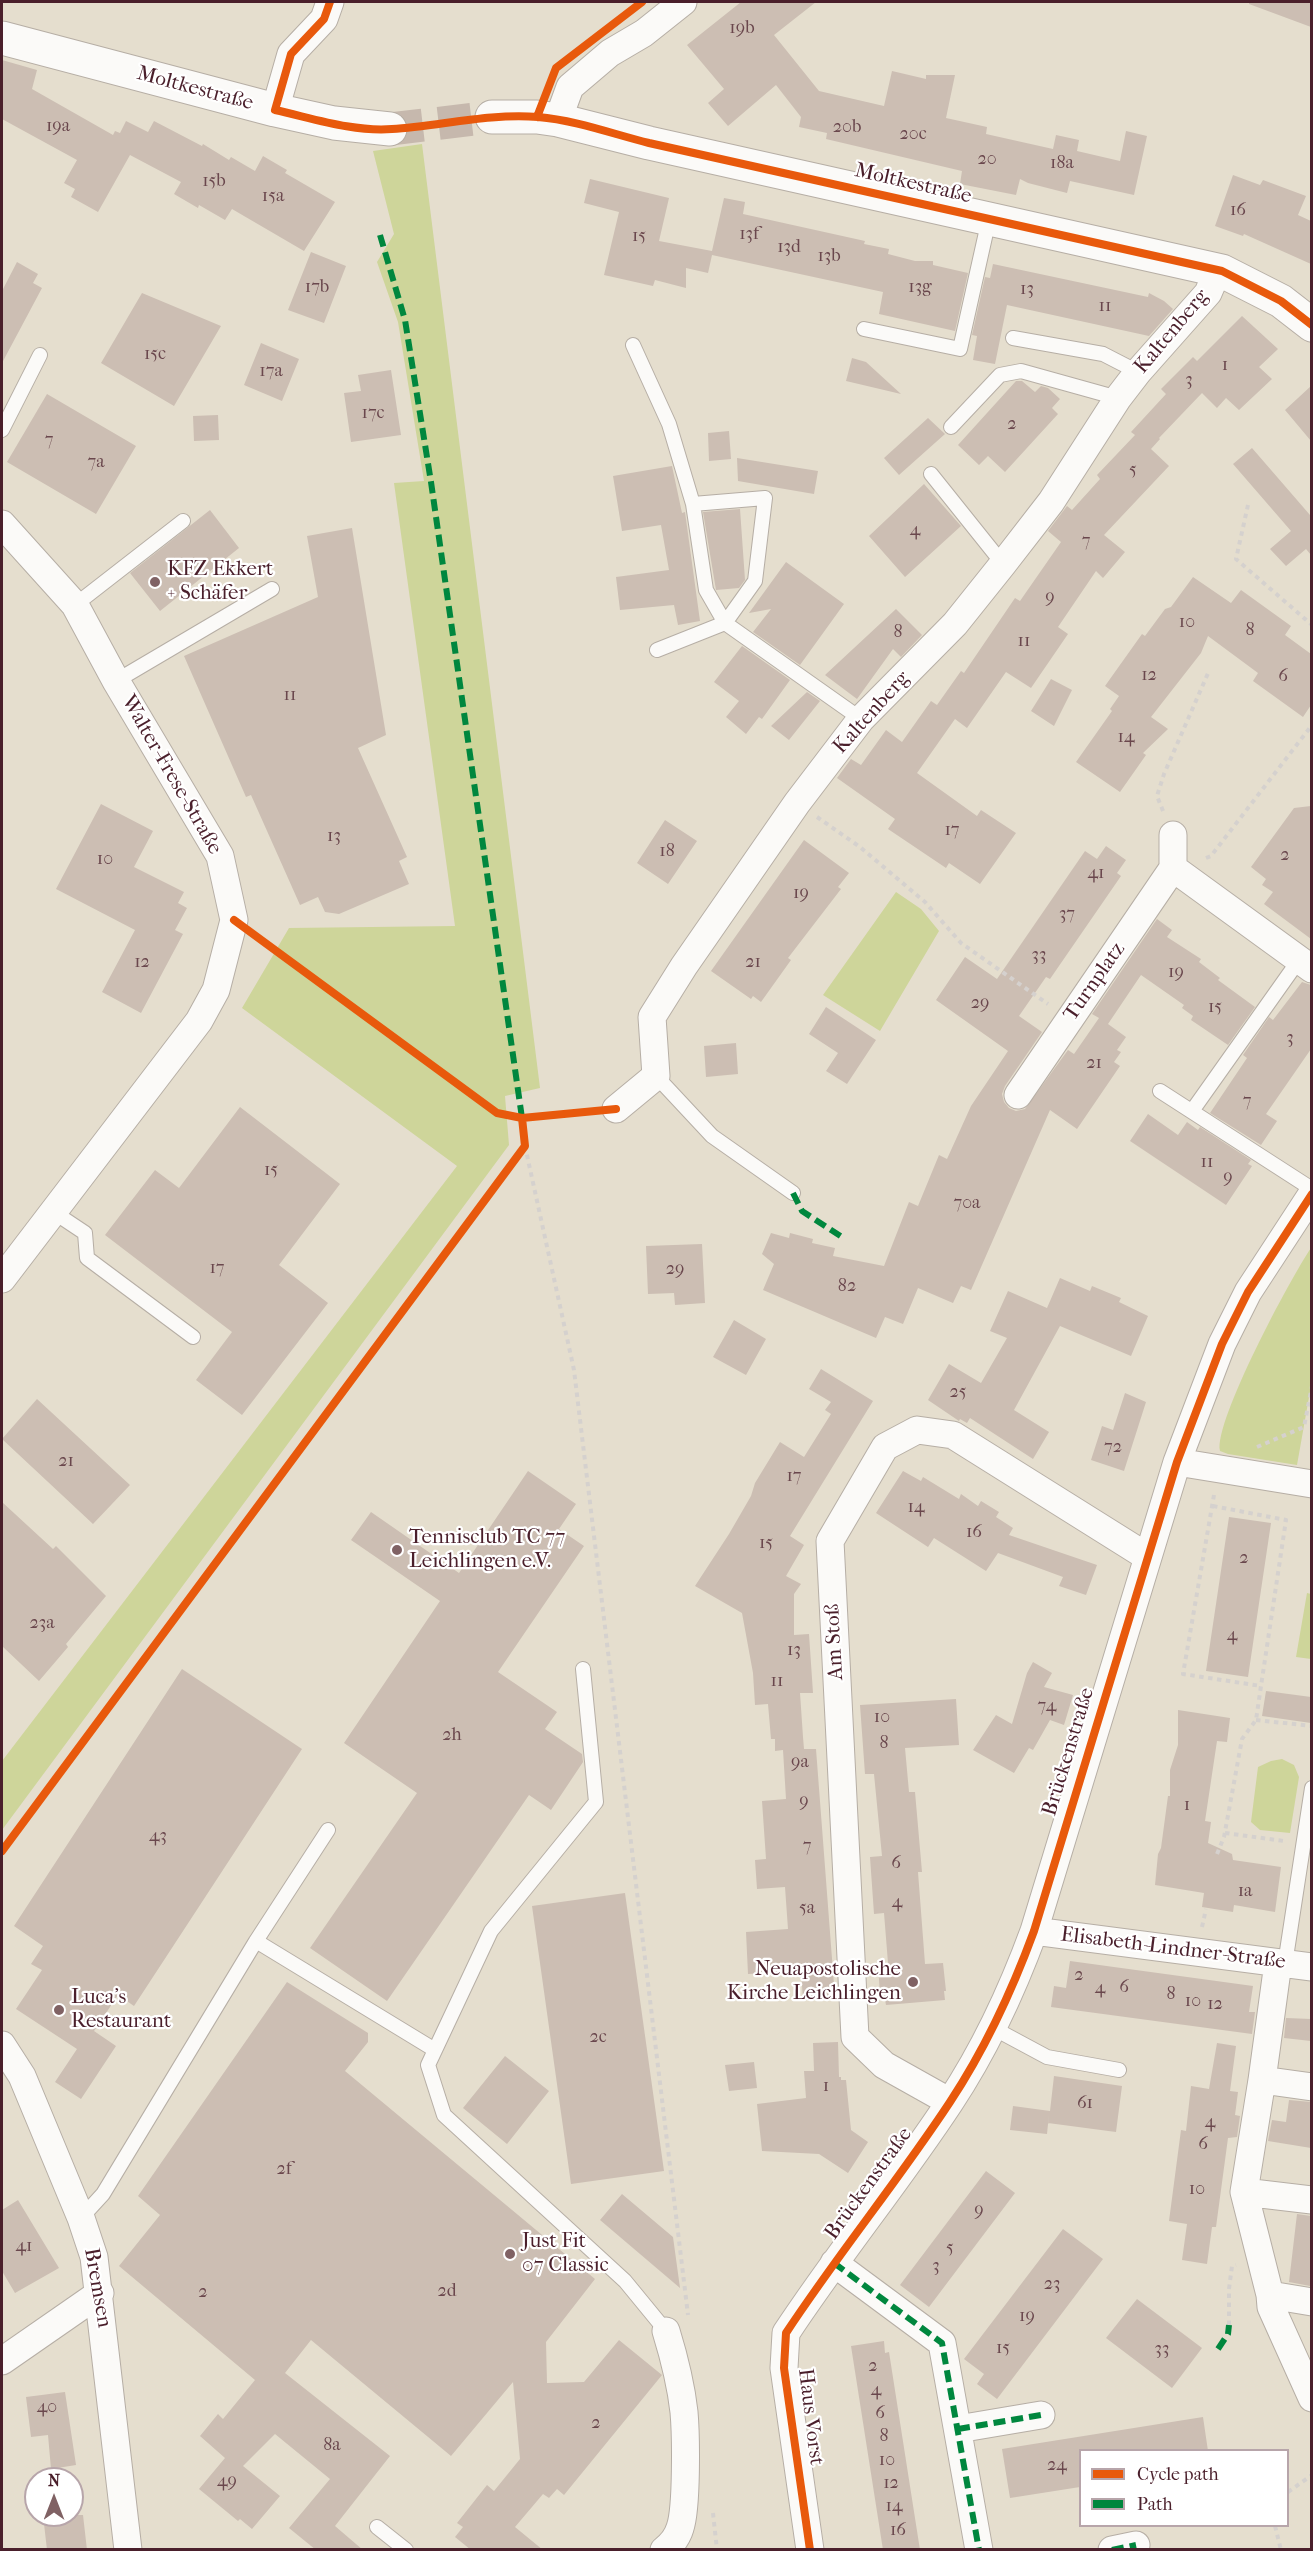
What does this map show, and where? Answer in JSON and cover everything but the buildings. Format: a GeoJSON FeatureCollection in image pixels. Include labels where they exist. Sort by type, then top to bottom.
{"type":"FeatureCollection","features":[{"type":"Feature","properties":{"kind":"street"},"geometry":{"type":"LineString","coordinates":[[275,110],[291,54],[324,19],[330,2]]}},
{"type":"Feature","properties":{"kind":"street"},"geometry":{"type":"LineString","coordinates":[[558,120],[570,87],[610,53],[644,33],[683,2]]}},
{"type":"Feature","properties":{"kind":"street","name":"Moltkestraße"},"geometry":{"type":"LineString","coordinates":[[2,38],[275,110],[351,126],[390,129]]}},
{"type":"Feature","properties":{"kind":"street","name":"Moltkestraße"},"geometry":{"type":"LineString","coordinates":[[492,117],[537,117],[558,120],[649,143],[1218,270],[1252,284],[1281,301],[1311,325]]}},
{"type":"Feature","properties":{"kind":"street","name":"Kaltenberg"},"geometry":{"type":"LineString","coordinates":[[656,1076],[652,1017],[684,966],[798,803],[861,719],[955,624],[1003,564],[1051,502],[1118,398],[1208,293],[1218,270]]}},
{"type":"Feature","properties":{"kind":"street","name":"Walter-Frese-Straße"},"geometry":{"type":"LineString","coordinates":[[2,524],[75,605],[116,681],[220,856],[234,920],[216,990],[199,1021],[2,1279]]}},
{"type":"Feature","properties":{"kind":"street"},"geometry":{"type":"LineString","coordinates":[[1173,835],[1173,868],[1305,964]]}},
{"type":"Feature","properties":{"kind":"street","name":"Turnplatz"},"geometry":{"type":"LineString","coordinates":[[1018,1095],[1173,868]]}},
{"type":"Feature","properties":{"kind":"street"},"geometry":{"type":"LineString","coordinates":[[616,1109],[656,1076]]}},
{"type":"Feature","properties":{"kind":"street","name":"Brückenstraße"},"geometry":{"type":"LineString","coordinates":[[811,2295],[950,2102],[993,2028],[1018,1974],[1034,1931],[1146,1556],[1177,1462],[1222,1344],[1248,1292],[1311,1194]]}},
{"type":"Feature","properties":{"kind":"street","name":"Am Stoß"},"geometry":{"type":"LineString","coordinates":[[950,2102],[884,2065],[855,2037],[830,1541],[885,1447],[917,1430],[952,1435],[1146,1556]]}},
{"type":"Feature","properties":{"kind":"street"},"geometry":{"type":"LineString","coordinates":[[1177,1462],[1219,1471],[1311,1484]]}},
{"type":"Feature","properties":{"kind":"street","name":"Elisabeth-Lindner-Straße"},"geometry":{"type":"LineString","coordinates":[[1034,1931],[1311,1967]]}},
{"type":"Feature","properties":{"kind":"street"},"geometry":{"type":"LineString","coordinates":[[1282,1963],[1244,2192],[1271,2307],[1311,2398]]}},
{"type":"Feature","properties":{"kind":"street","name":"Bremsen"},"geometry":{"type":"LineString","coordinates":[[2,2045],[22,2076],[81,2218],[94,2257],[100,2293],[128,2550]]}},
{"type":"Feature","properties":{"kind":"street"},"geometry":{"type":"LineString","coordinates":[[1262,2080],[1311,2087]]}},
{"type":"Feature","properties":{"kind":"street"},"geometry":{"type":"LineString","coordinates":[[1244,2192],[1311,2200]]}},
{"type":"Feature","properties":{"kind":"street"},"geometry":{"type":"LineString","coordinates":[[834,2263],[942,2343],[979,2550]]}},
{"type":"Feature","properties":{"kind":"street"},"geometry":{"type":"LineString","coordinates":[[2,2361],[100,2293]]}},
{"type":"Feature","properties":{"kind":"street","name":"Haus Vorst"},"geometry":{"type":"LineString","coordinates":[[810,2550],[784,2368],[786,2333],[811,2295]]}},
{"type":"Feature","properties":{"kind":"street"},"geometry":{"type":"LineString","coordinates":[[1270,2295],[1311,2302]]}},
{"type":"Feature","properties":{"kind":"street"},"geometry":{"type":"LineString","coordinates":[[664,2550],[673,2543],[680,2527],[683,2500],[684,2413],[674,2355],[678,2327]]}},
{"type":"Feature","properties":{"kind":"street"},"geometry":{"type":"LineString","coordinates":[[958,2429],[1041,2415]]}},
{"type":"Feature","properties":{"kind":"lane"},"geometry":{"type":"LineString","coordinates":[[864,329],[960,349],[989,219]]}},
{"type":"Feature","properties":{"kind":"lane"},"geometry":{"type":"LineString","coordinates":[[1013,338],[1103,354],[1138,372]]}},
{"type":"Feature","properties":{"kind":"lane"},"geometry":{"type":"LineString","coordinates":[[633,345],[669,424],[693,504],[706,590],[725,623],[861,719]]}},
{"type":"Feature","properties":{"kind":"lane"},"geometry":{"type":"LineString","coordinates":[[2,430],[40,355]]}},
{"type":"Feature","properties":{"kind":"lane"},"geometry":{"type":"LineString","coordinates":[[951,428],[1000,375],[1021,371],[1118,398]]}},
{"type":"Feature","properties":{"kind":"lane"},"geometry":{"type":"LineString","coordinates":[[931,474],[1003,564]]}},
{"type":"Feature","properties":{"kind":"lane"},"geometry":{"type":"LineString","coordinates":[[657,650],[725,623],[755,581],[765,498],[693,504]]}},
{"type":"Feature","properties":{"kind":"lane"},"geometry":{"type":"LineString","coordinates":[[75,605],[183,521]]}},
{"type":"Feature","properties":{"kind":"lane"},"geometry":{"type":"LineString","coordinates":[[116,681],[272,589]]}},
{"type":"Feature","properties":{"kind":"lane"},"geometry":{"type":"LineString","coordinates":[[1192,1111],[1305,964]]}},
{"type":"Feature","properties":{"kind":"lane"},"geometry":{"type":"LineString","coordinates":[[656,1076],[712,1136],[793,1193]]}},
{"type":"Feature","properties":{"kind":"lane"},"geometry":{"type":"LineString","coordinates":[[1160,1091],[1311,1189]]}},
{"type":"Feature","properties":{"kind":"lane"},"geometry":{"type":"LineString","coordinates":[[52,1211],[85,1233],[87,1258],[193,1337]]}},
{"type":"Feature","properties":{"kind":"lane"},"geometry":{"type":"LineString","coordinates":[[583,1668],[596,1802],[491,1931],[428,2065],[444,2115],[678,2327]]}},
{"type":"Feature","properties":{"kind":"lane"},"geometry":{"type":"LineString","coordinates":[[1282,1963],[1311,1788]]}},
{"type":"Feature","properties":{"kind":"lane"},"geometry":{"type":"LineString","coordinates":[[81,2218],[103,2194],[255,1941],[328,1830]]}},
{"type":"Feature","properties":{"kind":"lane"},"geometry":{"type":"LineString","coordinates":[[255,1941],[435,2050]]}},
{"type":"Feature","properties":{"kind":"lane"},"geometry":{"type":"LineString","coordinates":[[993,2028],[1047,2058],[1119,2070]]}},
{"type":"Feature","properties":{"kind":"lane"},"geometry":{"type":"LineString","coordinates":[[377,2527],[406,2550]]}},
{"type":"Feature","properties":{"kind":"path"},"geometry":{"type":"LineString","coordinates":[[1248,505],[1236,559],[1311,625]]}},
{"type":"Feature","properties":{"kind":"path"},"geometry":{"type":"LineString","coordinates":[[1173,835],[1157,796],[1172,753],[1182,736],[1193,704],[1209,671]]}},
{"type":"Feature","properties":{"kind":"path"},"geometry":{"type":"LineString","coordinates":[[1173,868],[1211,856],[1311,725]]}},
{"type":"Feature","properties":{"kind":"path"},"geometry":{"type":"LineString","coordinates":[[798,803],[860,847],[925,902],[961,944],[1069,1019]]}},
{"type":"Feature","properties":{"kind":"path"},"geometry":{"type":"LineString","coordinates":[[525,1146],[574,1370],[678,2327]]}},
{"type":"Feature","properties":{"kind":"path"},"geometry":{"type":"LineString","coordinates":[[1261,1686],[1183,1674],[1219,1471],[1235,1457],[1304,1427],[1311,1386]]}},
{"type":"Feature","properties":{"kind":"path"},"geometry":{"type":"LineString","coordinates":[[1212,1506],[1286,1520],[1256,1720],[1242,1739],[1225,1833],[1217,1854]]}},
{"type":"Feature","properties":{"kind":"path"},"geometry":{"type":"LineString","coordinates":[[1256,1720],[1311,1726]]}},
{"type":"Feature","properties":{"kind":"path"},"geometry":{"type":"LineString","coordinates":[[1225,1833],[1303,1844]]}},
{"type":"Feature","properties":{"kind":"path"},"geometry":{"type":"LineString","coordinates":[[1229,2325],[1232,2266],[1260,2261]]}},
{"type":"Feature","properties":{"kind":"path"},"geometry":{"type":"LineString","coordinates":[[1289,2491],[1311,2475]]}},
{"type":"Feature","properties":{"kind":"path"},"geometry":{"type":"LineString","coordinates":[[711,2502],[717,2550]]}},
{"type":"Feature","properties":{"kind":"path"},"geometry":{"type":"LineString","coordinates":[[1275,2527],[1281,2550]]}},
{"type":"Feature","properties":{"kind":"green space"},"geometry":{"type":"Polygon","coordinates":[[[422,144],[540,1088],[505,1096],[509,1145],[2,1830],[2,1761],[457,1166],[242,1008],[289,928],[455,926],[394,483],[424,481],[398,322],[377,262],[394,234],[373,151],[422,144]]]}},
{"type":"Feature","properties":{"kind":"green space"},"geometry":{"type":"Polygon","coordinates":[[[896,892],[921,909],[939,931],[880,1031],[823,995],[896,892]]]}},
{"type":"Feature","properties":{"kind":"green space"},"geometry":{"type":"Polygon","coordinates":[[[1311,1248],[1311,1386],[1297,1465],[1220,1451],[1221,1435],[1241,1381],[1272,1317],[1311,1248]]]}},
{"type":"Feature","properties":{"kind":"green space"},"geometry":{"type":"Polygon","coordinates":[[[1307,1593],[1311,1594],[1311,1659],[1296,1657],[1307,1593]]]}},
{"type":"Feature","properties":{"kind":"green space"},"geometry":{"type":"Polygon","coordinates":[[[1282,1759],[1294,1765],[1299,1777],[1290,1833],[1260,1830],[1251,1822],[1258,1767],[1282,1759]]]}},
{"type":"Feature","properties":{"kind":"tunnel"},"geometry":{"type":"LineString","coordinates":[[390,129],[492,117]]}},
{"type":"Feature","properties":{"kind":"marked path"},"geometry":{"type":"LineString","coordinates":[[380,235],[405,320],[431,482],[522,1118]]}},
{"type":"Feature","properties":{"kind":"marked path"},"geometry":{"type":"LineString","coordinates":[[793,1193],[802,1211],[842,1237]]}},
{"type":"Feature","properties":{"kind":"marked path"},"geometry":{"type":"LineString","coordinates":[[834,2263],[942,2343],[979,2550]]}},
{"type":"Feature","properties":{"kind":"marked path"},"geometry":{"type":"LineString","coordinates":[[1218,2349],[1228,2334],[1229,2325]]}},
{"type":"Feature","properties":{"kind":"marked path"},"geometry":{"type":"LineString","coordinates":[[958,2429],[1041,2415]]}},
{"type":"Feature","properties":{"kind":"marked path"},"geometry":{"type":"LineString","coordinates":[[1112,2550],[1136,2545]]}},
{"type":"Feature","properties":{"kind":"cycle path"},"geometry":{"type":"LineString","coordinates":[[330,2],[324,19],[291,54],[275,110],[333,124],[377,129],[520,116],[566,121],[649,143],[1222,271],[1281,301],[1312,325]]}},
{"type":"Feature","properties":{"kind":"cycle path"},"geometry":{"type":"LineString","coordinates":[[537,117],[556,68],[642,2]]}},
{"type":"Feature","properties":{"kind":"cycle path"},"geometry":{"type":"LineString","coordinates":[[234,920],[497,1113],[522,1118]]}},
{"type":"Feature","properties":{"kind":"cycle path"},"geometry":{"type":"LineString","coordinates":[[2,1851],[525,1146],[522,1118],[616,1109]]}},
{"type":"Feature","properties":{"kind":"cycle path"},"geometry":{"type":"LineString","coordinates":[[810,2550],[784,2368],[786,2333],[950,2102],[975,2061],[1017,1976],[1034,1931],[1177,1462],[1222,1344],[1248,1292],[1312,1194]]}},
{"type":"Feature","properties":{"kind":"place","name":"KFZ Ekkert + Schäfer"},"geometry":{"type":"Point","coordinates":[155,582]}},
{"type":"Feature","properties":{"kind":"place","name":"Tennisclub TC 77 Leichlingen e.V."},"geometry":{"type":"Point","coordinates":[397,1550]}},
{"type":"Feature","properties":{"kind":"place","name":"Neuapostolische Kirche Leichlingen"},"geometry":{"type":"Point","coordinates":[913,1982]}},
{"type":"Feature","properties":{"kind":"place","name":"Luca's Restaurant"},"geometry":{"type":"Point","coordinates":[59,2010]}},
{"type":"Feature","properties":{"kind":"place","name":"Just Fit 07 Classic"},"geometry":{"type":"Point","coordinates":[510,2254]}}]}
